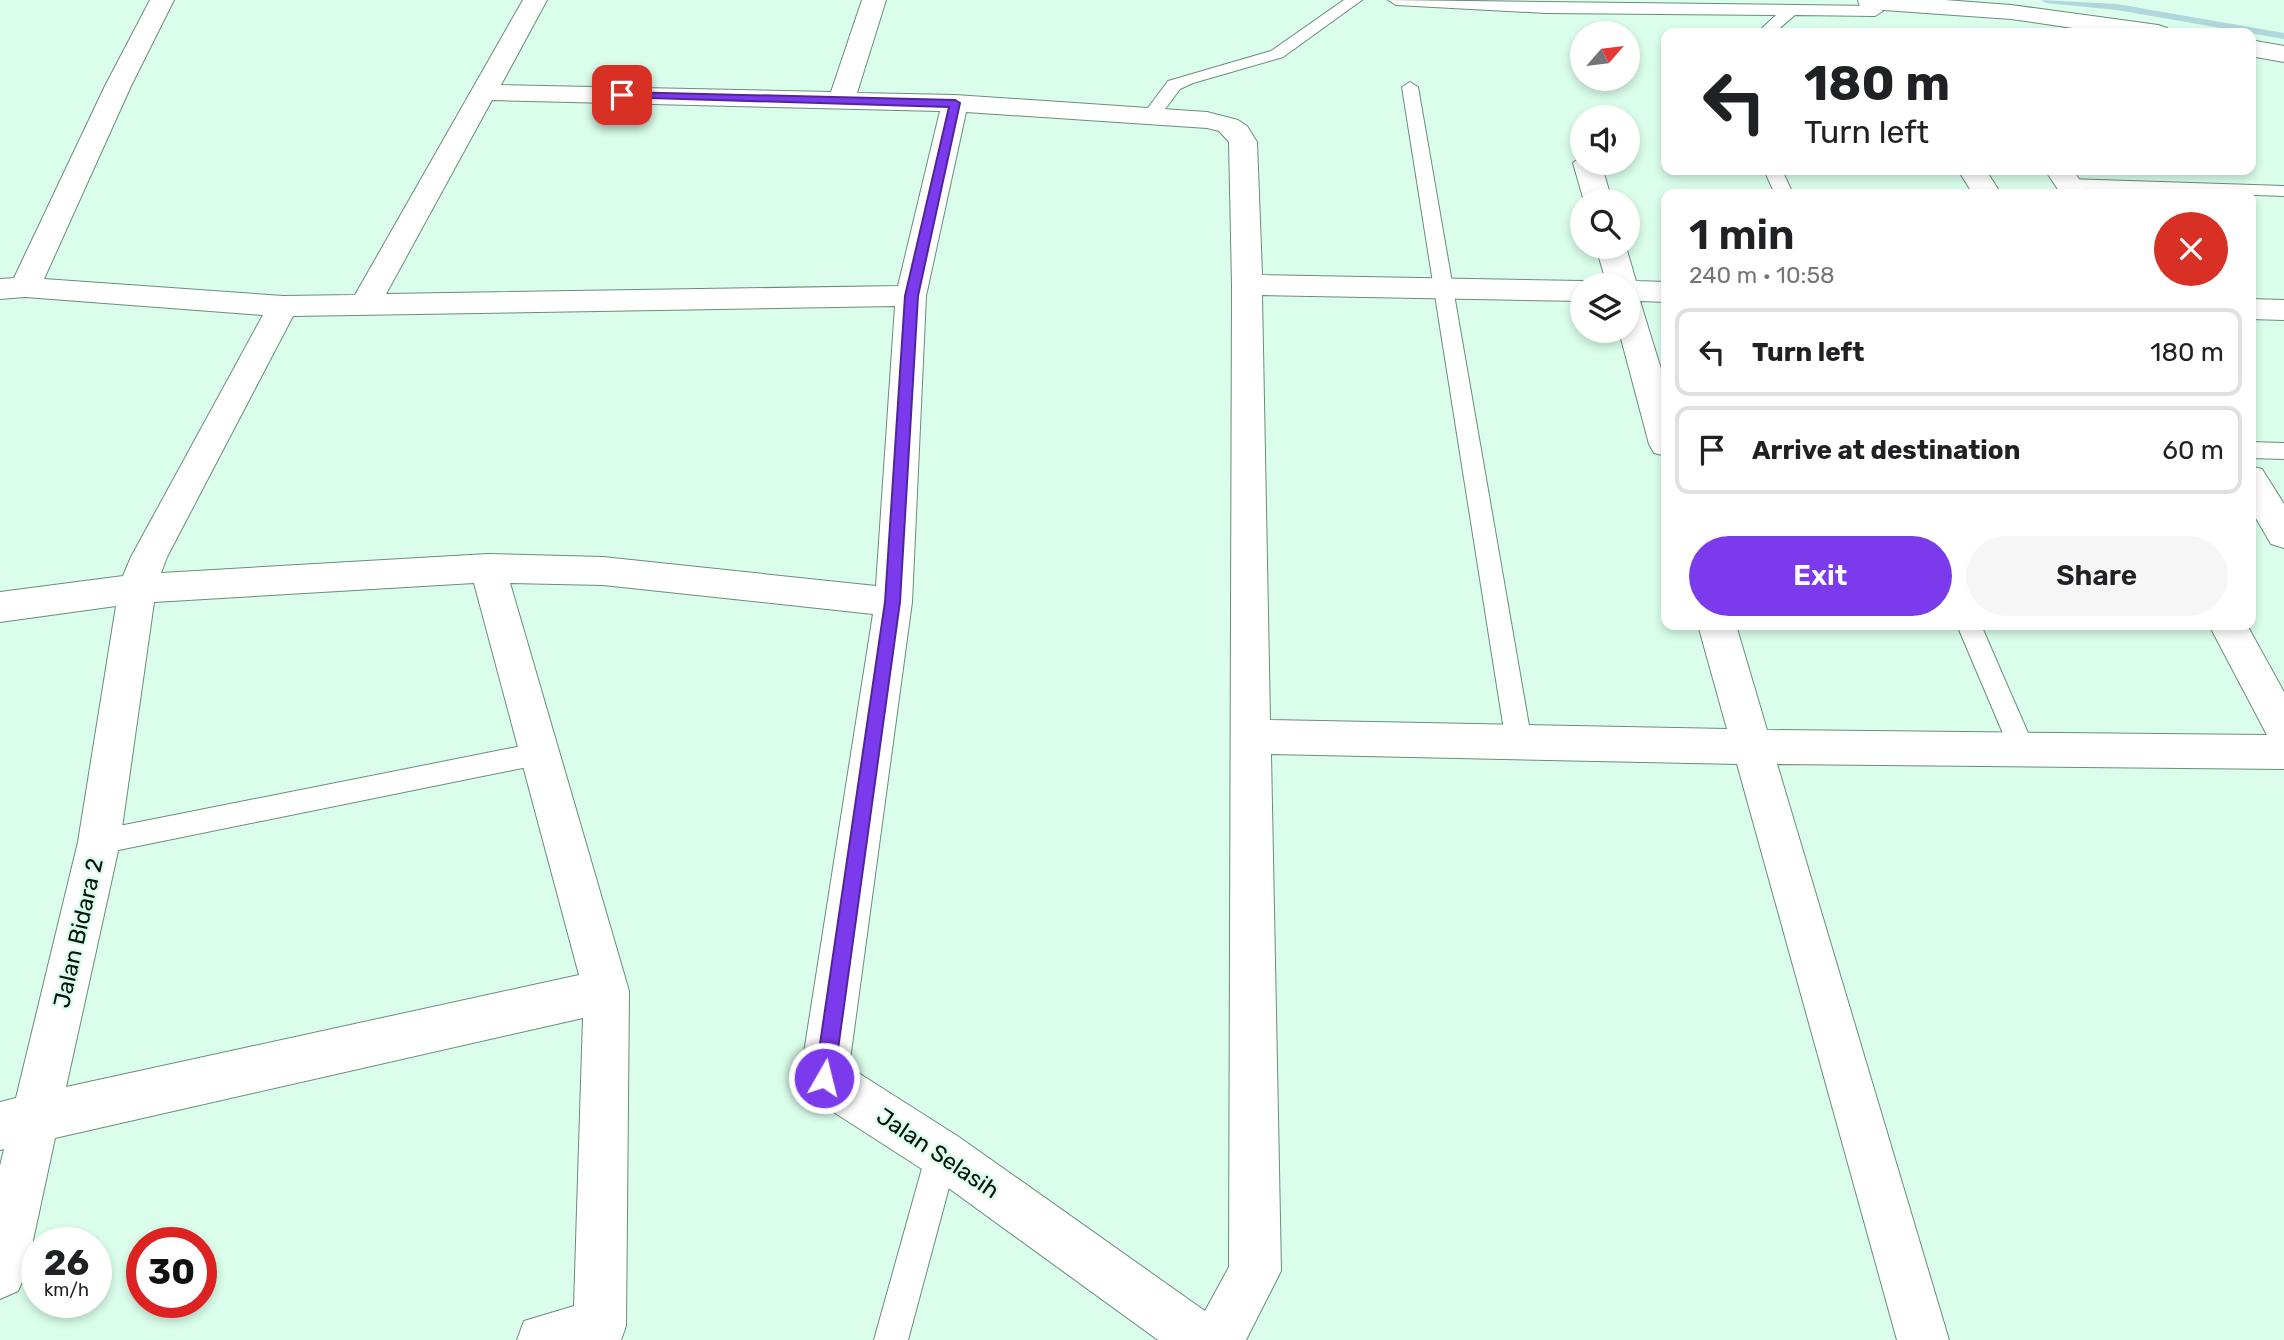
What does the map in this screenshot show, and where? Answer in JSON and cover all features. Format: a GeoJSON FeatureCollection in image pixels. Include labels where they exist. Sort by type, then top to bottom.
{"type":"FeatureCollection","features":[{"type":"Feature","properties":{"kind":"street"},"geometry":{"type":"LineString","coordinates":[[162,0],[12,288],[283,306],[911,296]]}},
{"type":"Feature","properties":{"kind":"street"},"geometry":{"type":"LineString","coordinates":[[365,305],[535,0]]}},
{"type":"Feature","properties":{"kind":"street"},"geometry":{"type":"LineString","coordinates":[[842,100],[874,0]]}},
{"type":"Feature","properties":{"kind":"street"},"geometry":{"type":"LineString","coordinates":[[1870,4],[2011,12],[2123,28]]}},
{"type":"Feature","properties":{"kind":"street"},"geometry":{"type":"LineString","coordinates":[[1870,4],[1885,28]]}},
{"type":"Feature","properties":{"kind":"street"},"geometry":{"type":"LineString","coordinates":[[1953,8],[1967,28]]}},
{"type":"Feature","properties":{"kind":"street"},"geometry":{"type":"LineString","coordinates":[[2256,49],[2284,54]]}},
{"type":"Feature","properties":{"kind":"street"},"geometry":{"type":"LineString","coordinates":[[484,92],[955,103],[1221,122],[1240,134],[1243,142],[1247,285],[1255,1271],[1217,1340]]}},
{"type":"Feature","properties":{"kind":"street","name":"Jalan Selasih"},"geometry":{"type":"LineString","coordinates":[[955,103],[911,296],[893,602],[824,1078],[942,1154],[1202,1340]]}},
{"type":"Feature","properties":{"kind":"street"},"geometry":{"type":"LineString","coordinates":[[1247,285],[1570,291]]}},
{"type":"Feature","properties":{"kind":"street"},"geometry":{"type":"LineString","coordinates":[[1640,291],[1661,292]]}},
{"type":"Feature","properties":{"kind":"street","name":"Jalan Bidara 2"},"geometry":{"type":"LineString","coordinates":[[0,1273],[17,1122],[99,842],[137,589],[149,556],[283,306]]}},
{"type":"Feature","properties":{"kind":"street"},"geometry":{"type":"LineString","coordinates":[[2256,309],[2284,310]]}},
{"type":"Feature","properties":{"kind":"street"},"geometry":{"type":"LineString","coordinates":[[1638,343],[1661,426]]}},
{"type":"Feature","properties":{"kind":"street"},"geometry":{"type":"LineString","coordinates":[[2256,488],[2284,534]]}},
{"type":"Feature","properties":{"kind":"street"},"geometry":{"type":"LineString","coordinates":[[488,568],[537,754],[606,991],[598,1333],[543,1340]]}},
{"type":"Feature","properties":{"kind":"street"},"geometry":{"type":"LineString","coordinates":[[0,607],[137,589],[488,568],[603,570],[893,602]]}},
{"type":"Feature","properties":{"kind":"street"},"geometry":{"type":"LineString","coordinates":[[1718,630],[1923,1340]]}},
{"type":"Feature","properties":{"kind":"street"},"geometry":{"type":"LineString","coordinates":[[2231,630],[2284,729]]}},
{"type":"Feature","properties":{"kind":"street"},"geometry":{"type":"LineString","coordinates":[[1252,737],[1751,747],[2284,752]]}},
{"type":"Feature","properties":{"kind":"street"},"geometry":{"type":"LineString","coordinates":[[17,1122],[606,991]]}},
{"type":"Feature","properties":{"kind":"lane"},"geometry":{"type":"LineString","coordinates":[[1150,116],[1174,85],[1277,54],[1354,0]]}},
{"type":"Feature","properties":{"kind":"lane"},"geometry":{"type":"LineString","coordinates":[[1396,0],[1546,8],[1790,11],[1870,4]]}},
{"type":"Feature","properties":{"kind":"lane"},"geometry":{"type":"LineString","coordinates":[[1771,28],[1790,11]]}},
{"type":"Feature","properties":{"kind":"lane"},"geometry":{"type":"LineString","coordinates":[[1410,87],[1519,743]]}},
{"type":"Feature","properties":{"kind":"lane"},"geometry":{"type":"LineString","coordinates":[[2067,183],[2230,189]]}},
{"type":"Feature","properties":{"kind":"lane"},"geometry":{"type":"LineString","coordinates":[[2256,190],[2284,191]]}},
{"type":"Feature","properties":{"kind":"lane"},"geometry":{"type":"LineString","coordinates":[[2256,450],[2284,451]]}},
{"type":"Feature","properties":{"kind":"lane"},"geometry":{"type":"LineString","coordinates":[[1971,630],[2022,749]]}},
{"type":"Feature","properties":{"kind":"lane"},"geometry":{"type":"LineString","coordinates":[[99,842],[537,754]]}},
{"type":"Feature","properties":{"kind":"lane"},"geometry":{"type":"LineString","coordinates":[[891,1340],[942,1154]]}},
{"type":"Feature","properties":{"kind":"waterway"},"geometry":{"type":"LineString","coordinates":[[2046,0],[2117,7],[2238,28]]}},
{"type":"Feature","properties":{"kind":"waterway"},"geometry":{"type":"LineString","coordinates":[[2256,31],[2284,36]]}},
{"type":"Feature","properties":{"kind":"route"},"geometry":{"type":"LineString","coordinates":[[622,95],[955,103],[911,296],[893,602],[824,1078]]}}]}
